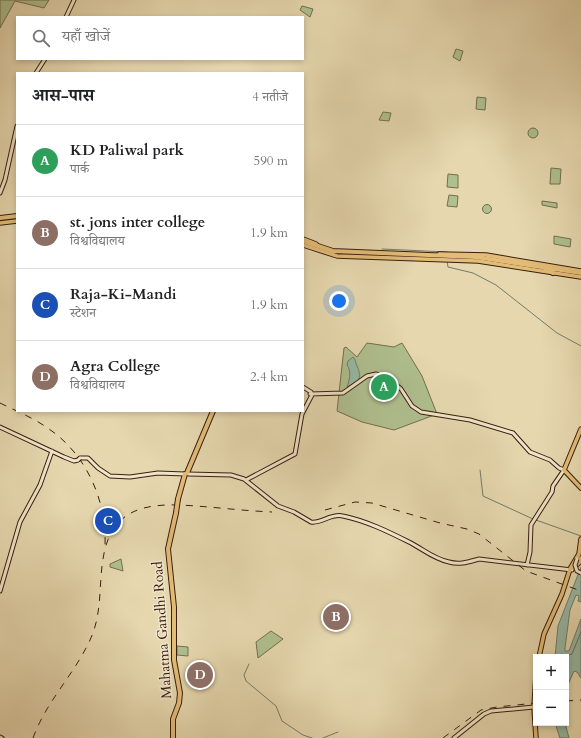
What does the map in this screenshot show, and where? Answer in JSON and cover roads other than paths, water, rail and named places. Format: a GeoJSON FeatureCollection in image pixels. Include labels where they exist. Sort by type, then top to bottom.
{"type":"FeatureCollection","features":[{"type":"Feature","properties":{"kind":"highway"},"geometry":{"type":"LineString","coordinates":[[0,219],[16,217]]}},
{"type":"Feature","properties":{"kind":"highway"},"geometry":{"type":"LineString","coordinates":[[304,242],[337,253],[489,259],[555,271],[581,274]]}},
{"type":"Feature","properties":{"kind":"highway"},"geometry":{"type":"LineString","coordinates":[[489,259],[555,271],[567,269]]}},
{"type":"Feature","properties":{"kind":"highway"},"geometry":{"type":"LineString","coordinates":[[544,269],[581,274]]}},
{"type":"Feature","properties":{"kind":"highway","name":"Mahatma Gandhi Road"},"geometry":{"type":"LineString","coordinates":[[174,738],[175,715],[180,693],[174,660],[174,607],[168,549],[185,473],[213,412]]}},
{"type":"Feature","properties":{"kind":"highway","name":"Mahatma Gandhi Road"},"geometry":{"type":"LineString","coordinates":[[179,500],[185,473]]}},
{"type":"Feature","properties":{"kind":"main road"},"geometry":{"type":"LineString","coordinates":[[66,16],[73,0]]}},
{"type":"Feature","properties":{"kind":"main road"},"geometry":{"type":"LineString","coordinates":[[37,72],[44,60]]}},
{"type":"Feature","properties":{"kind":"main road"},"geometry":{"type":"LineString","coordinates":[[0,194],[5,180],[16,130]]}},
{"type":"Feature","properties":{"kind":"main road"},"geometry":{"type":"LineString","coordinates":[[0,197],[6,184],[16,139]]}},
{"type":"Feature","properties":{"kind":"main road"},"geometry":{"type":"LineString","coordinates":[[304,242],[340,250],[480,255],[567,269],[581,274]]}},
{"type":"Feature","properties":{"kind":"main road"},"geometry":{"type":"LineString","coordinates":[[304,242],[336,256],[478,261],[555,271]]}},
{"type":"Feature","properties":{"kind":"main road"},"geometry":{"type":"LineString","coordinates":[[304,389],[311,394],[343,393],[367,376],[376,374],[389,379],[401,389],[412,406],[421,412],[470,420],[513,433],[530,452],[550,460],[559,468],[564,470],[581,489]]}},
{"type":"Feature","properties":{"kind":"main road"},"geometry":{"type":"LineString","coordinates":[[304,408],[311,394]]}},
{"type":"Feature","properties":{"kind":"main road"},"geometry":{"type":"LineString","coordinates":[[304,410],[311,394]]}},
{"type":"Feature","properties":{"kind":"main road"},"geometry":{"type":"LineString","coordinates":[[246,479],[295,455],[303,412]]}},
{"type":"Feature","properties":{"kind":"main road"},"geometry":{"type":"LineString","coordinates":[[246,479],[294,455],[303,412]]}},
{"type":"Feature","properties":{"kind":"main road"},"geometry":{"type":"LineString","coordinates":[[0,427],[74,461],[88,458],[98,468],[110,476],[128,477],[165,472],[232,473],[246,479],[278,506],[294,512],[312,522],[338,515],[365,522],[411,543],[437,559],[449,562],[466,563],[479,560],[571,570]]}},
{"type":"Feature","properties":{"kind":"main road"},"geometry":{"type":"LineString","coordinates":[[527,565],[530,552],[530,531],[534,519],[552,492],[553,486],[564,470],[581,429]]}},
{"type":"Feature","properties":{"kind":"main road"},"geometry":{"type":"LineString","coordinates":[[0,591],[20,522],[40,485],[53,452]]}},
{"type":"Feature","properties":{"kind":"main road"},"geometry":{"type":"LineString","coordinates":[[541,654],[546,630],[580,551],[581,539]]}},
{"type":"Feature","properties":{"kind":"main road"},"geometry":{"type":"LineString","coordinates":[[581,552],[575,565],[577,571],[581,574]]}},
{"type":"Feature","properties":{"kind":"main road"},"geometry":{"type":"LineString","coordinates":[[571,570],[579,558]]}},
{"type":"Feature","properties":{"kind":"main road"},"geometry":{"type":"LineString","coordinates":[[454,738],[484,714],[491,711],[533,707]]}},
{"type":"Feature","properties":{"kind":"main road"},"geometry":{"type":"LineString","coordinates":[[536,726],[537,738]]}},
{"type":"Feature","properties":{"kind":"main road"},"geometry":{"type":"LineString","coordinates":[[536,726],[537,738]]}},
{"type":"Feature","properties":{"kind":"water"},"geometry":{"type":"Polygon","coordinates":[[[353,357],[360,374],[357,381],[347,387],[350,373],[347,365],[348,361],[353,357]]]}},
{"type":"Feature","properties":{"kind":"water"},"geometry":{"type":"Polygon","coordinates":[[[581,567],[581,602],[578,601],[579,596],[576,595],[570,610],[565,651],[569,651],[581,619],[581,678],[577,672],[574,671],[569,682],[569,654],[555,654],[558,626],[581,567]]]}},
{"type":"Feature","properties":{"kind":"water"},"geometry":{"type":"Polygon","coordinates":[[[556,726],[566,726],[569,738],[560,738],[556,726]]]}},
{"type":"Feature","properties":{"kind":"waterway"},"geometry":{"type":"LineString","coordinates":[[382,249],[447,252]]}},
{"type":"Feature","properties":{"kind":"waterway"},"geometry":{"type":"LineString","coordinates":[[447,261],[448,267],[473,273],[496,285],[557,333],[581,346]]}},
{"type":"Feature","properties":{"kind":"waterway"},"geometry":{"type":"LineString","coordinates":[[480,470],[483,496],[533,519]]}},
{"type":"Feature","properties":{"kind":"waterway"},"geometry":{"type":"LineString","coordinates":[[536,520],[581,536]]}},
{"type":"Feature","properties":{"kind":"waterway"},"geometry":{"type":"LineString","coordinates":[[249,664],[244,675],[246,681],[276,706],[282,721],[303,735],[312,738]]}},
{"type":"Feature","properties":{"kind":"waterway"},"geometry":{"type":"LineString","coordinates":[[323,738],[338,732]]}},
{"type":"Feature","properties":{"kind":"railway"},"geometry":{"type":"LineString","coordinates":[[0,403],[16,411]]}},
{"type":"Feature","properties":{"kind":"railway"},"geometry":{"type":"LineString","coordinates":[[19,412],[43,425],[62,439],[74,451],[84,465],[98,496],[105,528],[105,545]]}},
{"type":"Feature","properties":{"kind":"railway"},"geometry":{"type":"LineString","coordinates":[[325,510],[355,502],[372,503],[440,523],[467,529],[479,534],[526,571],[581,591]]}},
{"type":"Feature","properties":{"kind":"railway"},"geometry":{"type":"LineString","coordinates":[[33,738],[46,710],[87,647],[93,633],[98,612],[105,549],[112,532],[121,520],[133,512],[146,507],[162,505],[272,512]]}},
{"type":"Feature","properties":{"kind":"railway"},"geometry":{"type":"LineString","coordinates":[[569,701],[581,700]]}},
{"type":"Feature","properties":{"kind":"railway"},"geometry":{"type":"LineString","coordinates":[[443,738],[481,710],[533,703]]}},
{"type":"Feature","properties":{"kind":"place","name":"KD Paliwal park"},"geometry":{"type":"Point","coordinates":[384,387]}},
{"type":"Feature","properties":{"kind":"place","name":"Raja-Ki-Mandi"},"geometry":{"type":"Point","coordinates":[108,521]}},
{"type":"Feature","properties":{"kind":"place","name":"st. jons inter college"},"geometry":{"type":"Point","coordinates":[336,617]}},
{"type":"Feature","properties":{"kind":"place","name":"Agra College"},"geometry":{"type":"Point","coordinates":[200,675]}}]}
